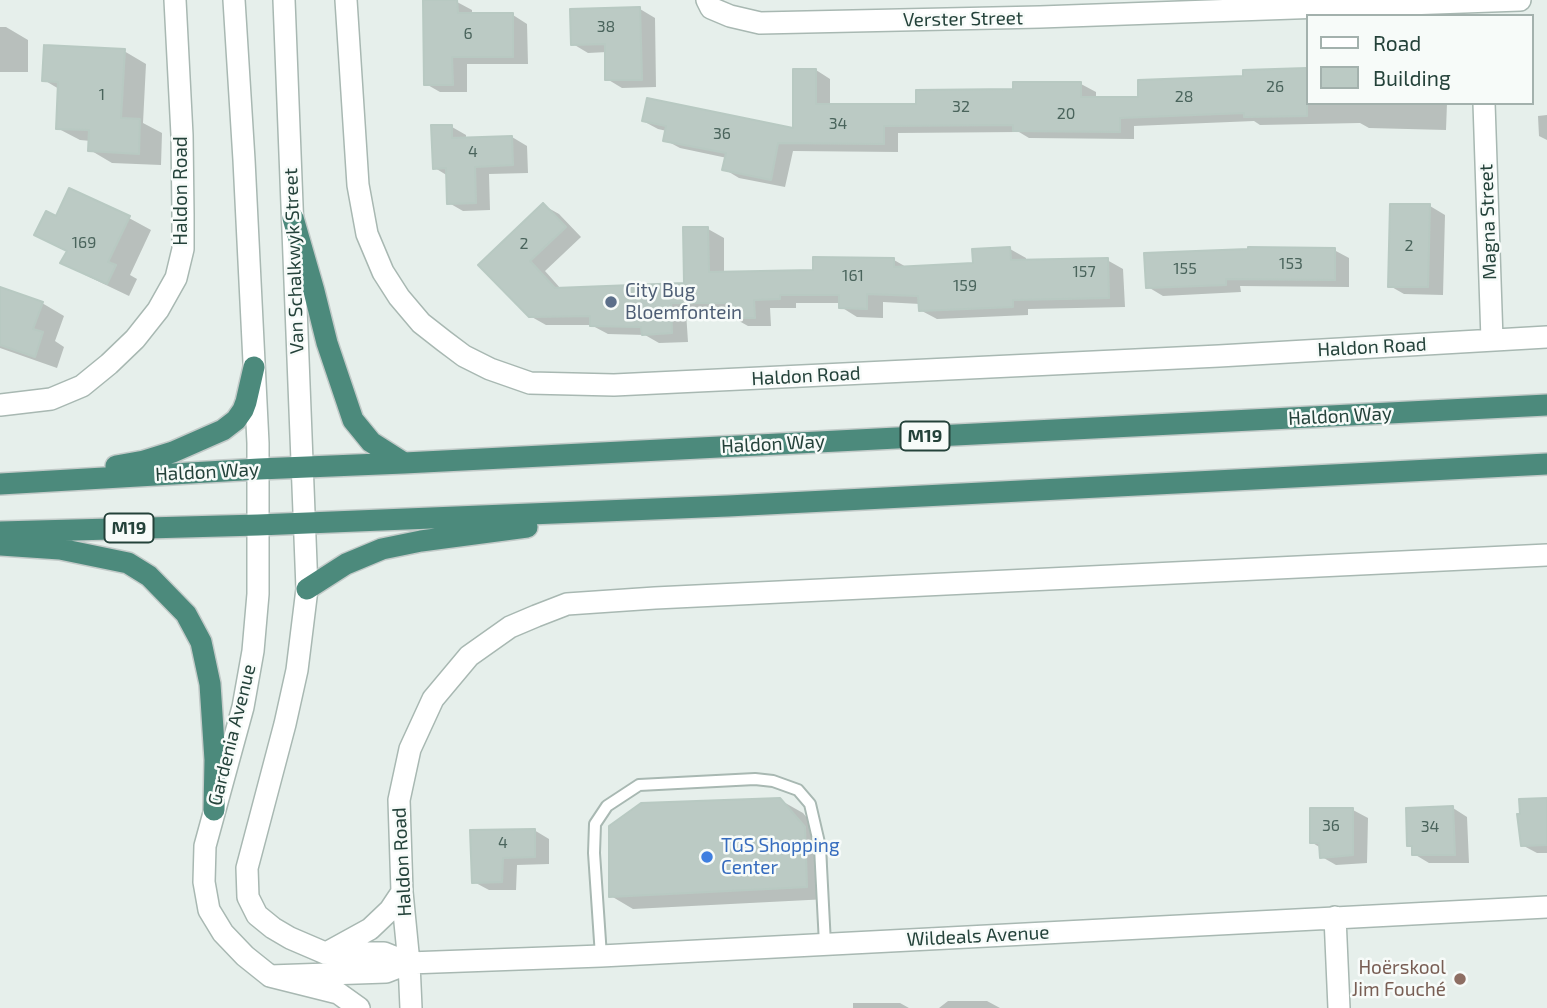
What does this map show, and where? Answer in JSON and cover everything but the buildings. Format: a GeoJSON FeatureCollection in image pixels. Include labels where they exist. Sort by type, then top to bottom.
{"type":"FeatureCollection","features":[{"type":"Feature","properties":{"kind":"highway"},"geometry":{"type":"LineString","coordinates":[[293,218],[327,343],[353,420],[371,442],[404,463]]}},
{"type":"Feature","properties":{"kind":"highway"},"geometry":{"type":"LineString","coordinates":[[25,483],[144,461],[191,445],[223,430],[236,420],[243,410],[254,367]]}},
{"type":"Feature","properties":{"kind":"highway","name":"Haldon Way"},"geometry":{"type":"LineString","coordinates":[[0,484],[259,468],[1547,405]]}},
{"type":"Feature","properties":{"kind":"highway","name":"M19"},"geometry":{"type":"LineString","coordinates":[[0,532],[258,525],[728,506],[1547,464]]}},
{"type":"Feature","properties":{"kind":"highway"},"geometry":{"type":"LineString","coordinates":[[307,589],[364,555],[421,541],[728,506]]}},
{"type":"Feature","properties":{"kind":"highway"},"geometry":{"type":"LineString","coordinates":[[0,545],[60,550],[128,563],[149,576],[186,614],[201,642],[210,684],[215,760],[214,810]]}},
{"type":"Feature","properties":{"kind":"street","name":"Haldon Road"},"geometry":{"type":"LineString","coordinates":[[0,405],[51,399],[82,386],[135,340],[158,310],[176,278],[183,249],[183,214],[175,0]]}},
{"type":"Feature","properties":{"kind":"street"},"geometry":{"type":"LineString","coordinates":[[234,0],[259,468]]}},
{"type":"Feature","properties":{"kind":"street","name":"Van Schalkwyk Street"},"geometry":{"type":"LineString","coordinates":[[284,0],[306,523]]}},
{"type":"Feature","properties":{"kind":"street","name":"Haldon Road"},"geometry":{"type":"LineString","coordinates":[[346,0],[358,185],[367,234],[383,271],[406,306],[443,341],[489,369],[530,383],[614,385],[1219,356],[1547,337]]}},
{"type":"Feature","properties":{"kind":"street","name":"Verster Street"},"geometry":{"type":"LineString","coordinates":[[707,0],[711,8],[760,23],[1040,9],[1481,6],[1520,0]]}},
{"type":"Feature","properties":{"kind":"street","name":"Magna Street"},"geometry":{"type":"LineString","coordinates":[[1484,105],[1492,340]]}},
{"type":"Feature","properties":{"kind":"street","name":"Gardenia Avenue"},"geometry":{"type":"LineString","coordinates":[[259,468],[258,594],[253,651],[237,733],[205,846],[204,882],[209,910],[223,933],[245,956],[270,976],[338,993],[359,1008]]}},
{"type":"Feature","properties":{"kind":"street"},"geometry":{"type":"LineString","coordinates":[[306,523],[307,589],[297,670],[247,868],[248,897],[257,915],[273,928],[325,954],[384,953],[409,963]]}},
{"type":"Feature","properties":{"kind":"street","name":"Haldon Road"},"geometry":{"type":"LineString","coordinates":[[409,963],[402,892],[399,800],[410,749],[433,699],[469,656],[510,627],[567,604],[683,596],[1547,555]]}},
{"type":"Feature","properties":{"kind":"street"},"geometry":{"type":"LineString","coordinates":[[325,954],[370,929],[390,910],[402,892]]}},
{"type":"Feature","properties":{"kind":"street","name":"Wildeals Avenue"},"geometry":{"type":"LineString","coordinates":[[409,963],[601,956],[1547,907]]}},
{"type":"Feature","properties":{"kind":"street"},"geometry":{"type":"LineString","coordinates":[[1335,917],[1339,1008]]}},
{"type":"Feature","properties":{"kind":"street"},"geometry":{"type":"LineString","coordinates":[[270,976],[386,972],[409,963]]}},
{"type":"Feature","properties":{"kind":"street"},"geometry":{"type":"LineString","coordinates":[[409,963],[411,1008]]}},
{"type":"Feature","properties":{"kind":"lane"},"geometry":{"type":"LineString","coordinates":[[601,956],[594,853],[595,824],[607,806],[639,785],[755,779],[773,781],[798,790],[810,804],[820,847],[825,944]]}},
{"type":"Feature","properties":{"kind":"place","name":"City Bug Bloemfontein"},"geometry":{"type":"Point","coordinates":[611,302]}},
{"type":"Feature","properties":{"kind":"place","name":"TGS Shopping Center"},"geometry":{"type":"Point","coordinates":[707,857]}},
{"type":"Feature","properties":{"kind":"place","name":"Hoërskool Jim Fouché"},"geometry":{"type":"Point","coordinates":[1460,979]}}]}
